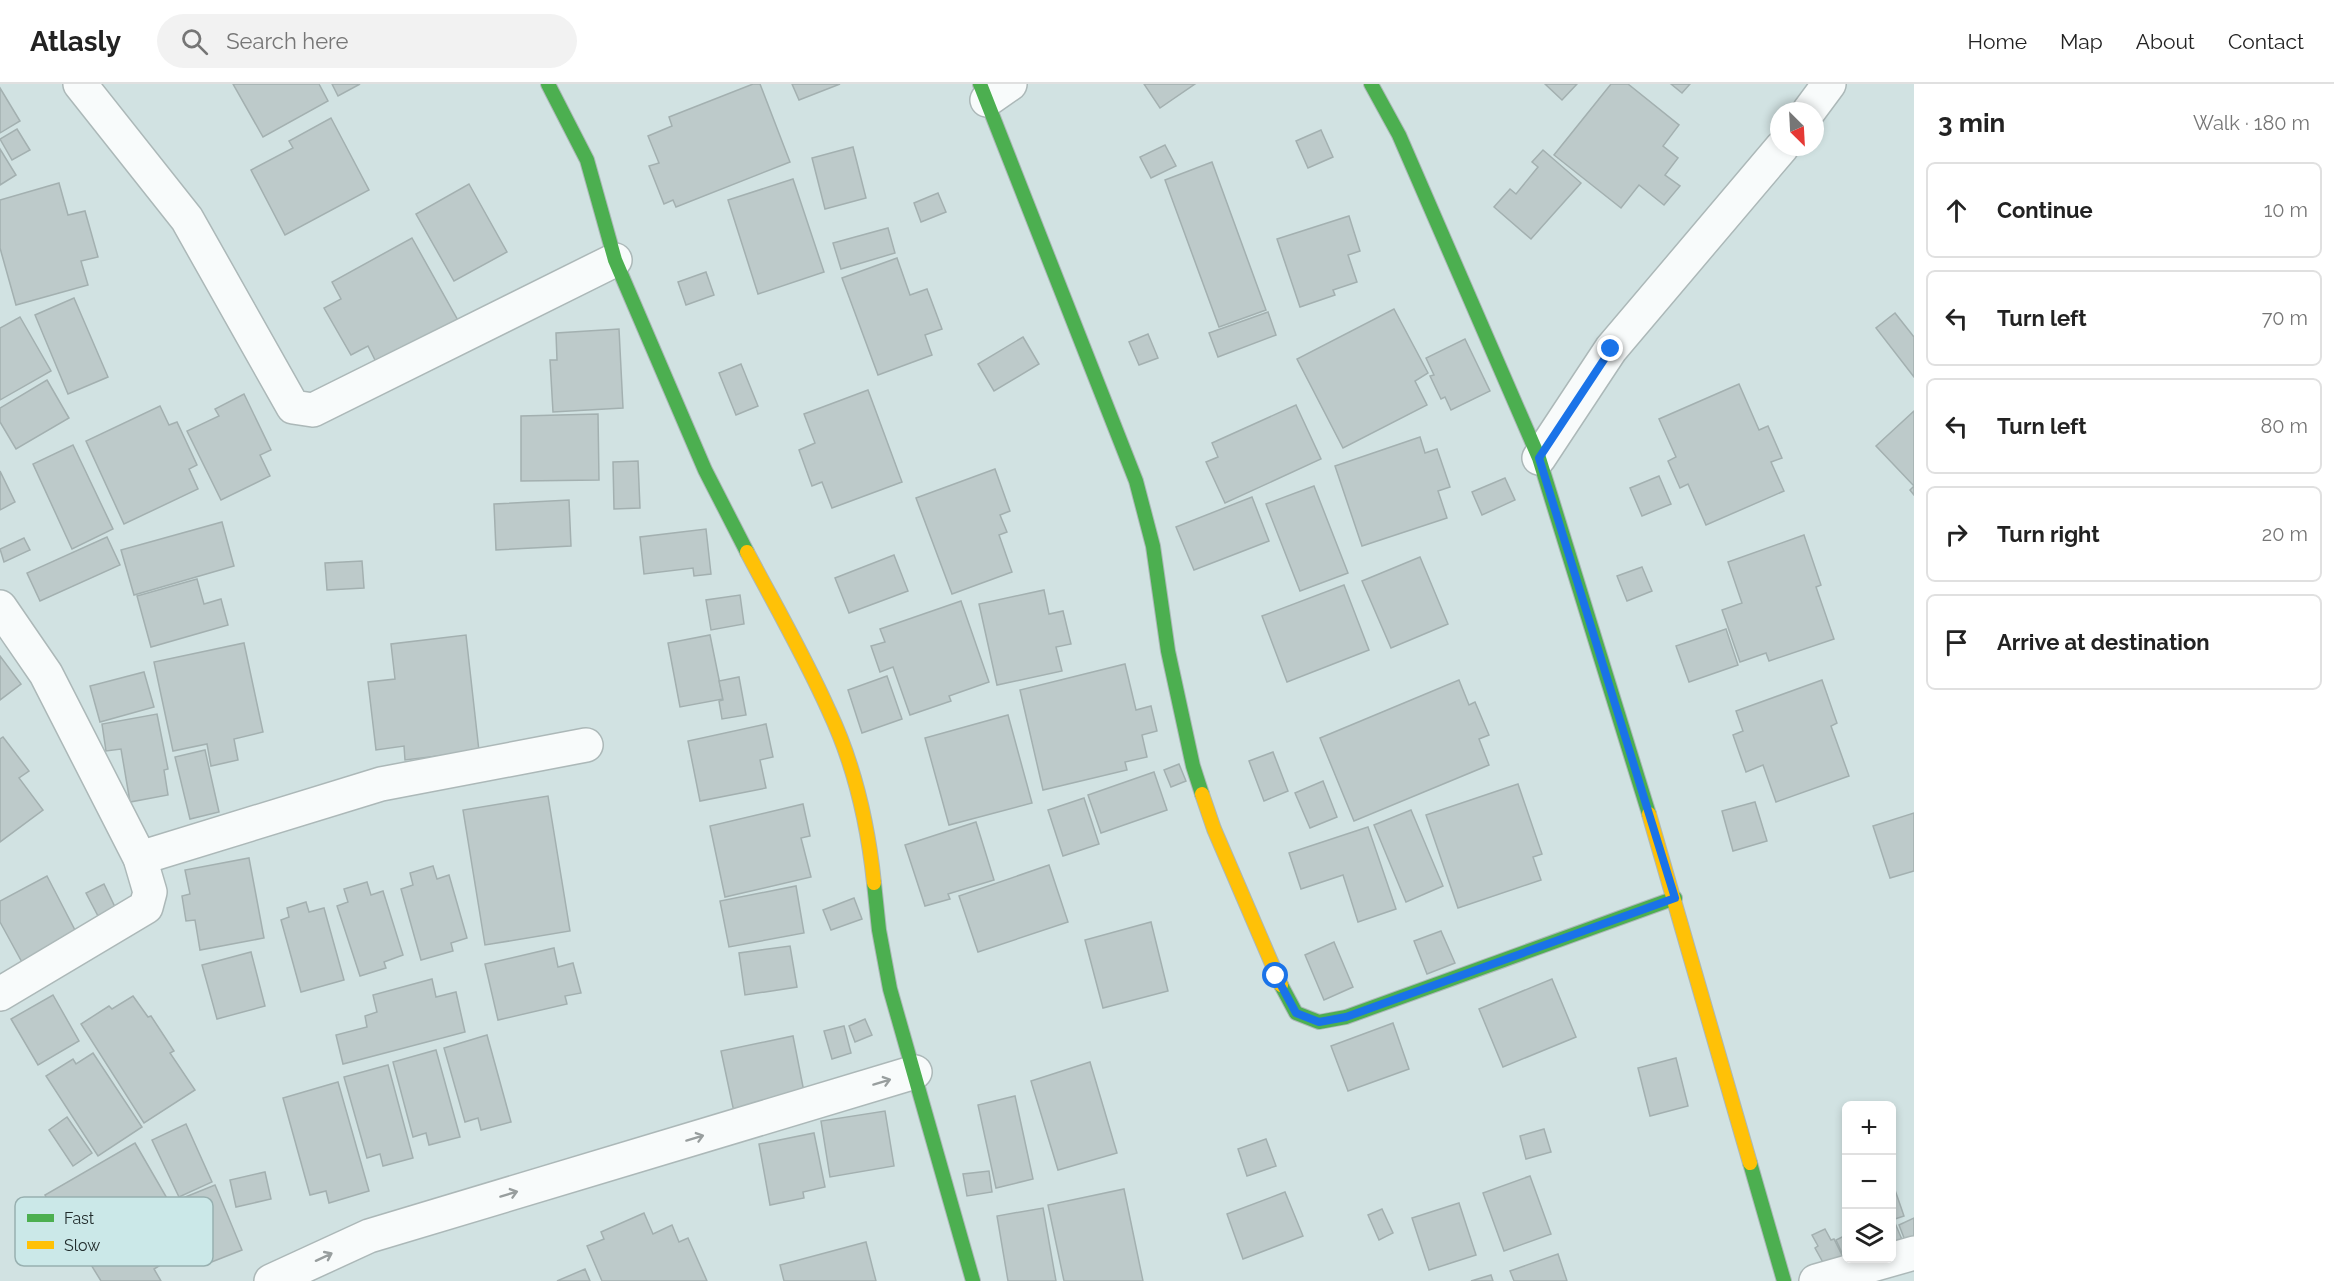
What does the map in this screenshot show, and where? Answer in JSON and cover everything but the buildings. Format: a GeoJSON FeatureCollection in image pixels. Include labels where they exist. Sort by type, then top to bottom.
{"type":"FeatureCollection","features":[{"type":"Feature","properties":{"kind":"street"},"geometry":{"type":"LineString","coordinates":[[80,84],[187,219],[293,406],[313,410],[615,260]]}},
{"type":"Feature","properties":{"kind":"street"},"geometry":{"type":"LineString","coordinates":[[548,84],[587,160],[615,260],[705,470],[830,712],[853,776],[870,843],[879,930],[890,989],[973,1281]]}},
{"type":"Feature","properties":{"kind":"street"},"geometry":{"type":"LineString","coordinates":[[1371,84],[1400,135],[1539,458],[1675,898],[1784,1281]]}},
{"type":"Feature","properties":{"kind":"street"},"geometry":{"type":"LineString","coordinates":[[1816,102],[1829,84]]}},
{"type":"Feature","properties":{"kind":"street"},"geometry":{"type":"LineString","coordinates":[[992,89],[1136,481],[1153,546],[1168,651],[1193,766],[1219,840],[1276,976],[1296,1013],[1319,1022],[1346,1017],[1675,898]]}},
{"type":"Feature","properties":{"kind":"street"},"geometry":{"type":"LineString","coordinates":[[1539,458],[1611,349],[1774,156]]}},
{"type":"Feature","properties":{"kind":"street"},"geometry":{"type":"LineString","coordinates":[[0,607],[46,674],[140,858],[150,892],[146,907],[0,994]]}},
{"type":"Feature","properties":{"kind":"street"},"geometry":{"type":"LineString","coordinates":[[140,858],[381,784],[586,745]]}},
{"type":"Feature","properties":{"kind":"street"},"geometry":{"type":"LineString","coordinates":[[271,1281],[369,1236],[915,1072]]}},
{"type":"Feature","properties":{"kind":"street"},"geometry":{"type":"LineString","coordinates":[[1819,1281],[1914,1253]]}},
{"type":"Feature","properties":{"kind":"traffic: fast"},"geometry":{"type":"LineString","coordinates":[[548,84],[587,160],[615,260],[705,470],[747,552]]}},
{"type":"Feature","properties":{"kind":"traffic: fast"},"geometry":{"type":"LineString","coordinates":[[980,84],[1136,481],[1153,546],[1168,651],[1193,766],[1202,794]]}},
{"type":"Feature","properties":{"kind":"traffic: fast"},"geometry":{"type":"LineString","coordinates":[[1371,84],[1399,135],[1539,458],[1649,814]]}},
{"type":"Feature","properties":{"kind":"traffic: fast"},"geometry":{"type":"LineString","coordinates":[[874,883],[879,930],[890,989],[973,1281]]}},
{"type":"Feature","properties":{"kind":"traffic: fast"},"geometry":{"type":"LineString","coordinates":[[1281,985],[1296,1013],[1319,1022],[1346,1017],[1675,898]]}},
{"type":"Feature","properties":{"kind":"traffic: fast"},"geometry":{"type":"LineString","coordinates":[[1750,1163],[1784,1281]]}},
{"type":"Feature","properties":{"kind":"traffic: slow"},"geometry":{"type":"LineString","coordinates":[[747,552],[790,631],[838,731],[859,795],[874,883]]}},
{"type":"Feature","properties":{"kind":"traffic: slow"},"geometry":{"type":"LineString","coordinates":[[1202,794],[1214,829],[1281,985]]}},
{"type":"Feature","properties":{"kind":"traffic: slow"},"geometry":{"type":"LineString","coordinates":[[1649,814],[1750,1163]]}},
{"type":"Feature","properties":{"kind":"route"},"geometry":{"type":"LineString","coordinates":[[1276,976],[1296,1013],[1319,1022],[1346,1017],[1675,898],[1539,458],[1611,349]]}}]}
